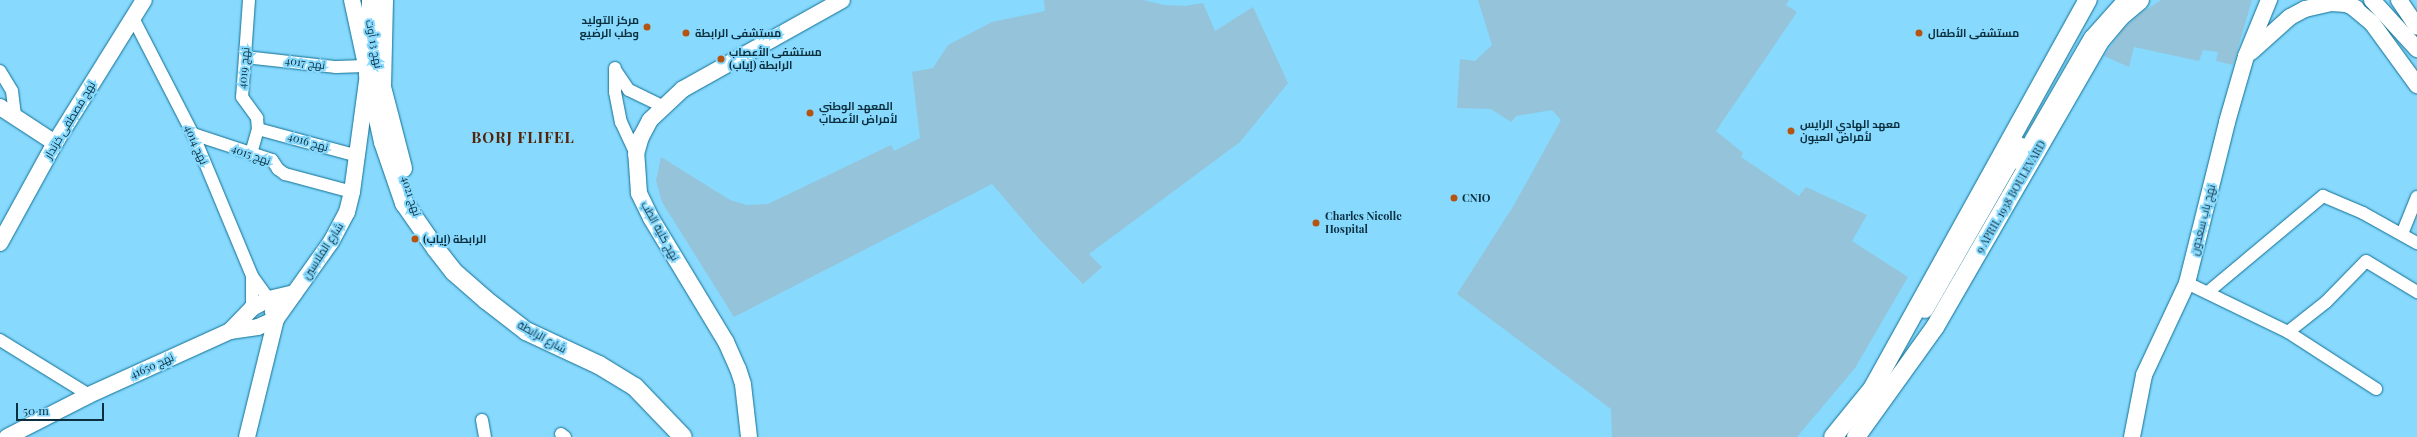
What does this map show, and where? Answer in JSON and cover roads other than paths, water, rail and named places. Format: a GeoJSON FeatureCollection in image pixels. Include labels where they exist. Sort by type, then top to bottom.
{"type":"FeatureCollection","features":[{"type":"Feature","properties":{"kind":"main road","name":"نهج مصطفى خزندار"},"geometry":{"type":"LineString","coordinates":[[0,242],[55,143],[144,0]]}},
{"type":"Feature","properties":{"kind":"main road"},"geometry":{"type":"LineString","coordinates":[[352,0],[366,70]]}},
{"type":"Feature","properties":{"kind":"main road","name":"نهج 13 أوت"},"geometry":{"type":"LineString","coordinates":[[364,0],[370,21],[373,96]]}},
{"type":"Feature","properties":{"kind":"main road","name":"نهج 4021"},"geometry":{"type":"LineString","coordinates":[[371,0],[366,70],[373,96],[421,228]]}},
{"type":"Feature","properties":{"kind":"main road","name":"نهج 4021"},"geometry":{"type":"LineString","coordinates":[[373,96],[384,0]]}},
{"type":"Feature","properties":{"kind":"main road","name":"نهج كلية الطب"},"geometry":{"type":"LineString","coordinates":[[749,437],[743,384],[738,369],[726,342],[651,218],[640,193],[636,172],[636,154],[644,131],[662,106],[683,89],[842,0]]}},
{"type":"Feature","properties":{"kind":"main road","name":"9 APRIL 1938 BOULEVARD"},"geometry":{"type":"LineString","coordinates":[[1856,437],[2088,0]]}},
{"type":"Feature","properties":{"kind":"main road","name":"9 APRIL 1938 BOULEVARD"},"geometry":{"type":"LineString","coordinates":[[1879,394],[1899,355],[2058,77],[2089,28],[2114,0]]}},
{"type":"Feature","properties":{"kind":"main road","name":"9 APRIL 1938 BOULEVARD"},"geometry":{"type":"LineString","coordinates":[[1879,394],[1931,325],[2092,38],[2126,0]]}},
{"type":"Feature","properties":{"kind":"main road","name":"9 APRIL 1938 BOULEVARD"},"geometry":{"type":"LineString","coordinates":[[1833,437],[1879,394],[1945,310],[2101,40],[2120,17],[2140,0]]}},
{"type":"Feature","properties":{"kind":"main road","name":"نهج باب سعدون"},"geometry":{"type":"LineString","coordinates":[[2132,437],[2144,375],[2187,282],[2246,56],[2269,0]]}},
{"type":"Feature","properties":{"kind":"main road"},"geometry":{"type":"LineString","coordinates":[[2372,0],[2417,49]]}},
{"type":"Feature","properties":{"kind":"main road"},"geometry":{"type":"LineString","coordinates":[[2385,0],[2417,49]]}},
{"type":"Feature","properties":{"kind":"main road"},"geometry":{"type":"LineString","coordinates":[[2399,0],[2417,27]]}},
{"type":"Feature","properties":{"kind":"main road"},"geometry":{"type":"LineString","coordinates":[[2246,56],[2290,17],[2305,9],[2336,3],[2354,3],[2386,24],[2417,68]]}},
{"type":"Feature","properties":{"kind":"main road"},"geometry":{"type":"LineString","coordinates":[[2354,3],[2384,37],[2417,85]]}},
{"type":"Feature","properties":{"kind":"main road","name":"شارع الملاسين"},"geometry":{"type":"LineString","coordinates":[[247,437],[265,356],[276,319],[341,226],[352,192],[358,156],[373,96]]}},
{"type":"Feature","properties":{"kind":"main road"},"geometry":{"type":"LineString","coordinates":[[0,107],[55,143]]}},
{"type":"Feature","properties":{"kind":"main road","name":"شارع الرابطة"},"geometry":{"type":"LineString","coordinates":[[421,228],[454,272],[486,300],[526,331],[599,366],[635,387],[658,408],[679,435]]}},
{"type":"Feature","properties":{"kind":"main road","name":"نهج 41650"},"geometry":{"type":"LineString","coordinates":[[7,437],[89,395],[230,331],[252,308],[269,299],[294,293]]}},
{"type":"Feature","properties":{"kind":"main road"},"geometry":{"type":"LineString","coordinates":[[230,331],[258,327],[276,319],[269,299]]}},
{"type":"Feature","properties":{"kind":"main road","name":"شارع الملاسين"},"geometry":{"type":"LineString","coordinates":[[252,308],[265,356]]}},
{"type":"Feature","properties":{"kind":"street","name":"نهج 4019"},"geometry":{"type":"LineString","coordinates":[[249,0],[242,97],[256,117],[258,129]]}},
{"type":"Feature","properties":{"kind":"street","name":"نهج 4014"},"geometry":{"type":"LineString","coordinates":[[133,18],[193,134],[252,276],[269,299]]}},
{"type":"Feature","properties":{"kind":"street","name":"نهج 4017"},"geometry":{"type":"LineString","coordinates":[[245,57],[366,70]]}},
{"type":"Feature","properties":{"kind":"street"},"geometry":{"type":"LineString","coordinates":[[636,154],[621,122],[616,92],[615,68],[629,90],[662,106]]}},
{"type":"Feature","properties":{"kind":"street"},"geometry":{"type":"LineString","coordinates":[[0,71],[12,92],[15,116]]}},
{"type":"Feature","properties":{"kind":"street"},"geometry":{"type":"LineString","coordinates":[[251,154],[258,129]]}},
{"type":"Feature","properties":{"kind":"street","name":"نهج 4016"},"geometry":{"type":"LineString","coordinates":[[258,129],[358,156]]}},
{"type":"Feature","properties":{"kind":"street","name":"نهج 4015"},"geometry":{"type":"LineString","coordinates":[[193,134],[272,160],[278,169],[285,174],[352,192]]}},
{"type":"Feature","properties":{"kind":"street"},"geometry":{"type":"LineString","coordinates":[[2208,292],[2323,196],[2402,234],[2417,243]]}},
{"type":"Feature","properties":{"kind":"street"},"geometry":{"type":"LineString","coordinates":[[2402,234],[2417,197]]}},
{"type":"Feature","properties":{"kind":"street"},"geometry":{"type":"LineString","coordinates":[[2288,332],[2326,302],[2366,261],[2417,292]]}},
{"type":"Feature","properties":{"kind":"street","name":"نهج 4014"},"geometry":{"type":"LineString","coordinates":[[252,276],[252,308]]}},
{"type":"Feature","properties":{"kind":"street"},"geometry":{"type":"LineString","coordinates":[[2187,282],[2288,332],[2376,389]]}},
{"type":"Feature","properties":{"kind":"street"},"geometry":{"type":"LineString","coordinates":[[0,340],[89,395]]}},
{"type":"Feature","properties":{"kind":"street"},"geometry":{"type":"LineString","coordinates":[[482,420],[485,437]]}},
{"type":"Feature","properties":{"kind":"place","name":"مركز التوليد وطب الرضيع"},"geometry":{"type":"Point","coordinates":[647,27]}},
{"type":"Feature","properties":{"kind":"place","name":"مستشفى الرابطة"},"geometry":{"type":"Point","coordinates":[686,33]}},
{"type":"Feature","properties":{"kind":"place","name":"مستشفى الأطفال"},"geometry":{"type":"Point","coordinates":[1919,33]}},
{"type":"Feature","properties":{"kind":"place","name":"مستشفى الأعصاب الرابطة (إياب)"},"geometry":{"type":"Point","coordinates":[721,59]}},
{"type":"Feature","properties":{"kind":"place","name":"المعهد الوطني لأمراض الأعصاب"},"geometry":{"type":"Point","coordinates":[810,113]}},
{"type":"Feature","properties":{"kind":"place","name":"معهد الهادي الرايس لأمراض العيون"},"geometry":{"type":"Point","coordinates":[1791,131]}},
{"type":"Feature","properties":{"kind":"place","name":"CNIO"},"geometry":{"type":"Point","coordinates":[1454,198]}},
{"type":"Feature","properties":{"kind":"place","name":"Charles Nicolle Hospital"},"geometry":{"type":"Point","coordinates":[1316,223]}},
{"type":"Feature","properties":{"kind":"place","name":"الرابطة (إياب)"},"geometry":{"type":"Point","coordinates":[415,239]}},
{"type":"Feature","properties":{"kind":"district","name":"BORJ FLIFEL"},"geometry":{"type":"Point","coordinates":[523,138]}}]}
